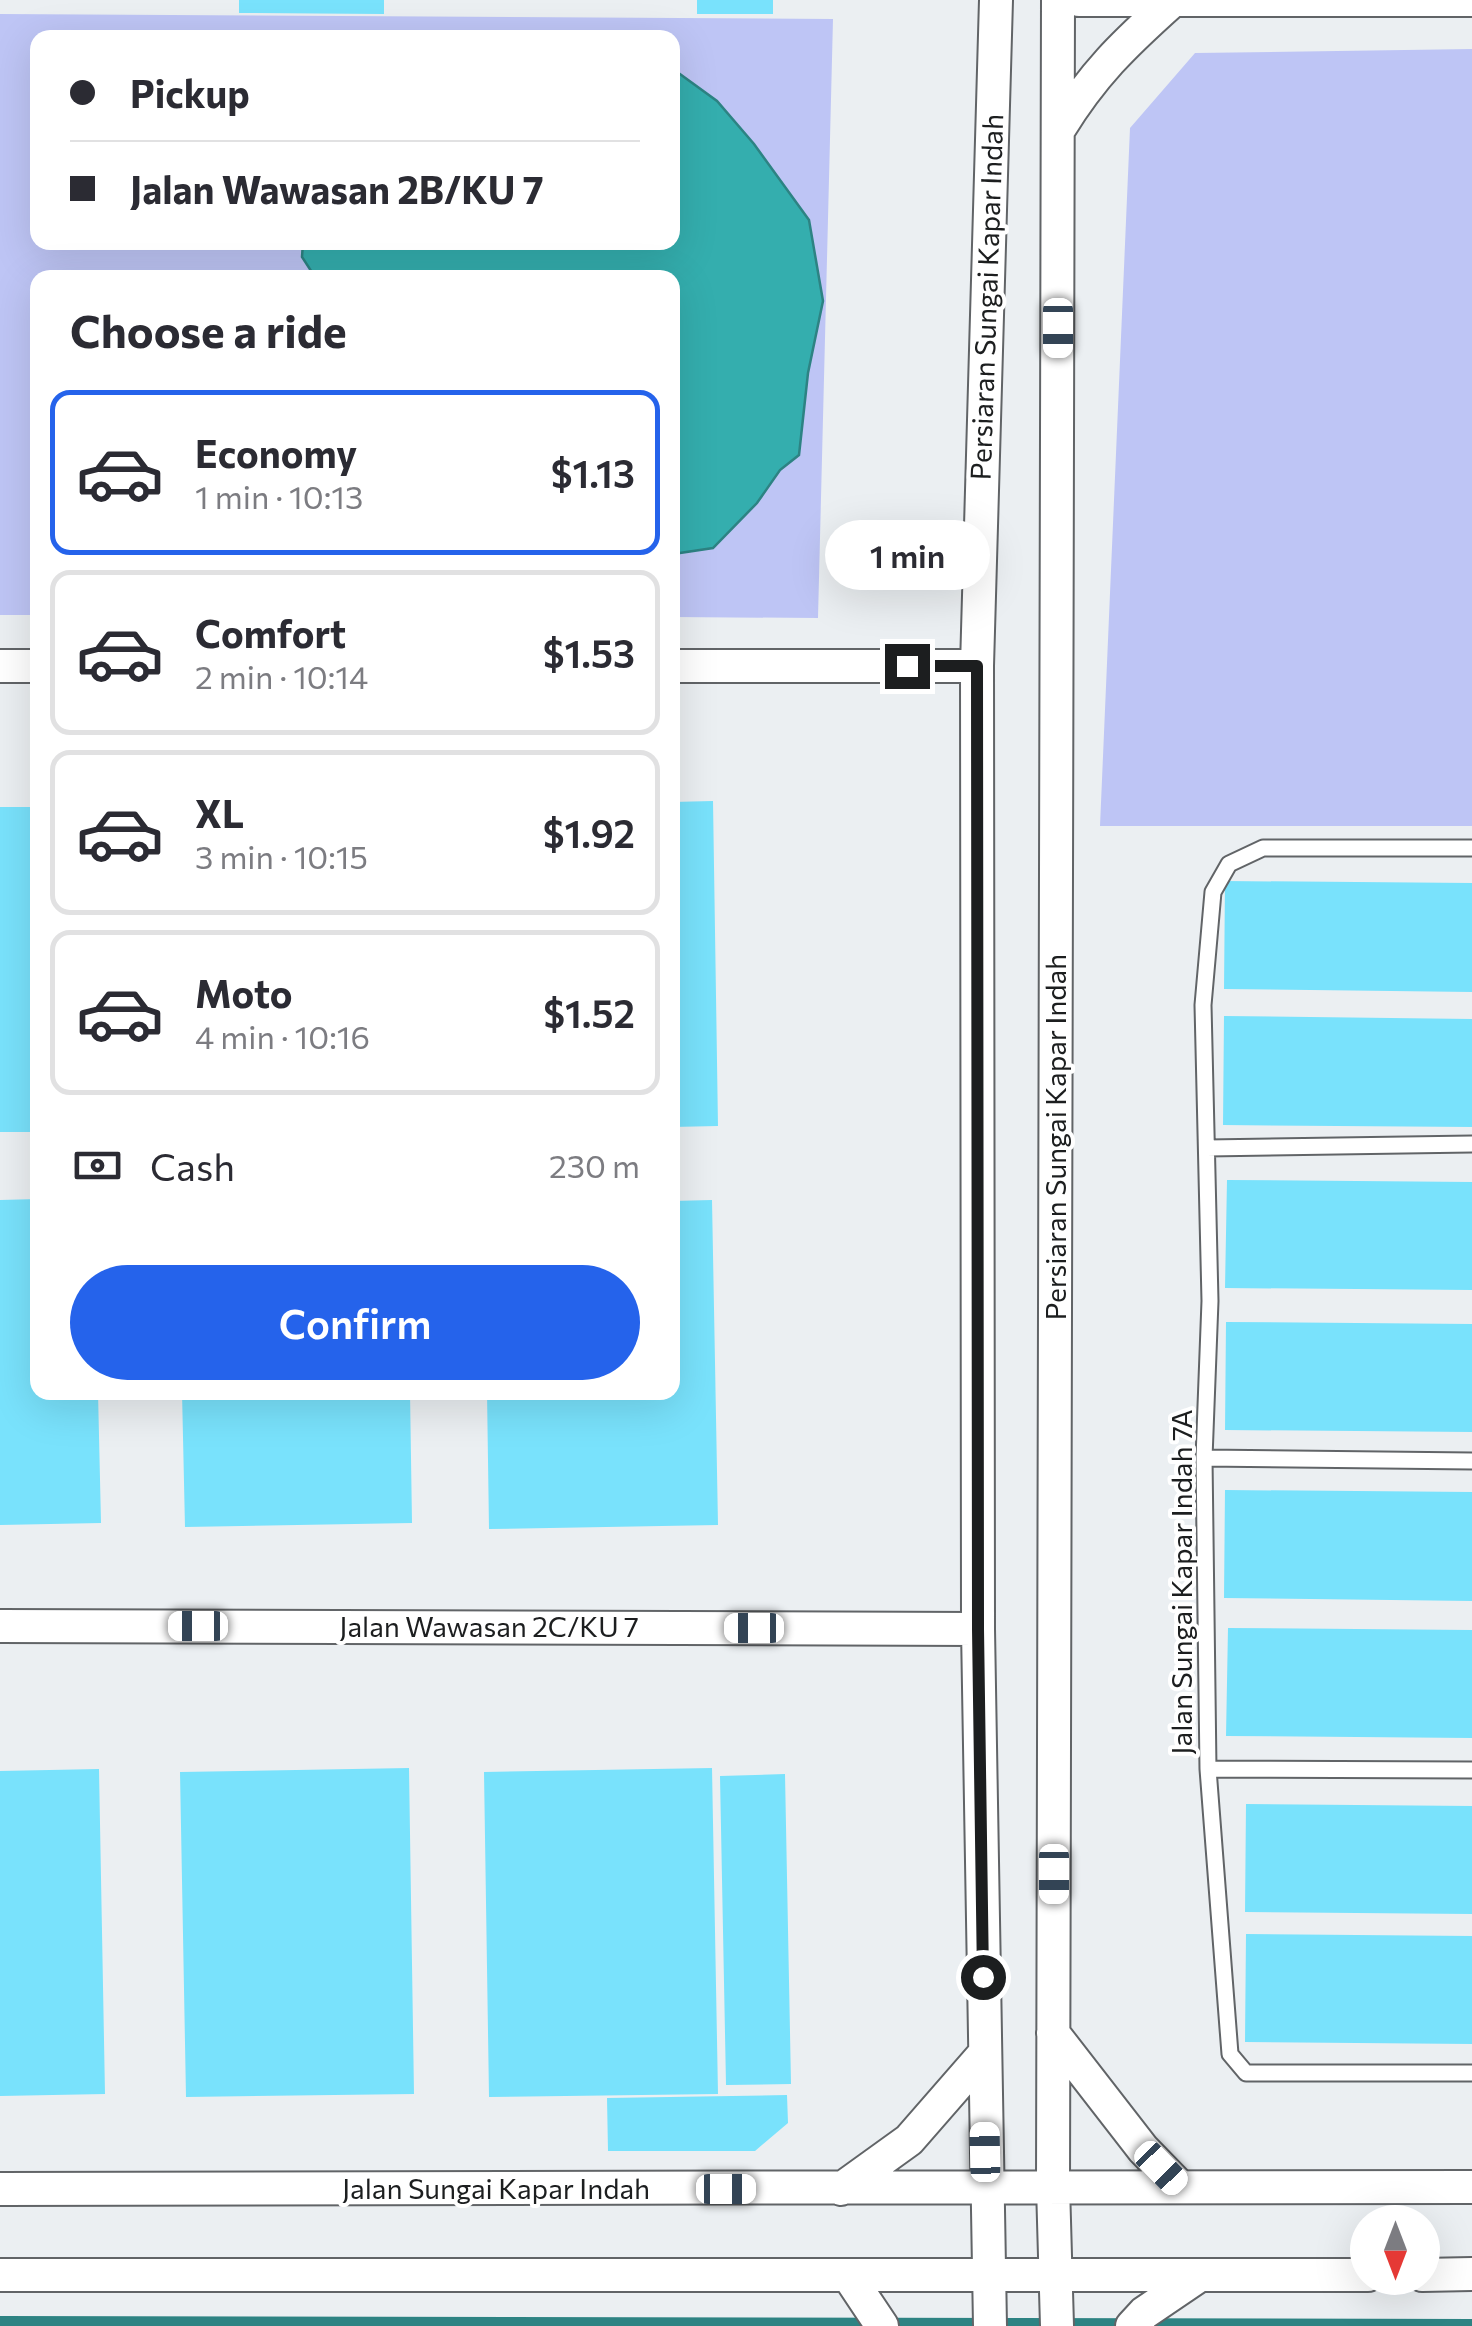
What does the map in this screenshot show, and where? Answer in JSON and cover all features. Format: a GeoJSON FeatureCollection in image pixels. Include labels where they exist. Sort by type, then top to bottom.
{"type":"FeatureCollection","features":[{"type":"Feature","properties":{"kind":"street","name":"Persiaran Sungai Kapar Indah"},"geometry":{"type":"LineString","coordinates":[[990,2302],[978,1629],[977,666],[996,0]]}},
{"type":"Feature","properties":{"kind":"street","name":"Persiaran Sungai Kapar Indah"},"geometry":{"type":"LineString","coordinates":[[1056,2301],[1053,2186],[1058,0]]}},
{"type":"Feature","properties":{"kind":"street"},"geometry":{"type":"LineString","coordinates":[[1079,0],[1472,0]]}},
{"type":"Feature","properties":{"kind":"street"},"geometry":{"type":"LineString","coordinates":[[1059,130],[1087,84],[1170,1]]}},
{"type":"Feature","properties":{"kind":"street"},"geometry":{"type":"LineString","coordinates":[[0,666],[30,666]]}},
{"type":"Feature","properties":{"kind":"street"},"geometry":{"type":"LineString","coordinates":[[680,666],[977,666]]}},
{"type":"Feature","properties":{"kind":"street","name":"Jalan Wawasan 2C/KU 7"},"geometry":{"type":"LineString","coordinates":[[0,1626],[978,1629]]}},
{"type":"Feature","properties":{"kind":"street"},"geometry":{"type":"LineString","coordinates":[[1054,2033],[1143,2149],[1180,2186]]}},
{"type":"Feature","properties":{"kind":"street"},"geometry":{"type":"LineString","coordinates":[[841,2189],[908,2140],[984,2054]]}},
{"type":"Feature","properties":{"kind":"street","name":"Jalan Sungai Kapar Indah"},"geometry":{"type":"LineString","coordinates":[[0,2189],[1472,2187]]}},
{"type":"Feature","properties":{"kind":"street"},"geometry":{"type":"LineString","coordinates":[[0,2275],[848,2275],[990,2302],[1056,2301],[1200,2275],[1350,2274]]}},
{"type":"Feature","properties":{"kind":"street"},"geometry":{"type":"LineString","coordinates":[[1440,2274],[1472,2274]]}},
{"type":"Feature","properties":{"kind":"street"},"geometry":{"type":"LineString","coordinates":[[848,2275],[882,2326]]}},
{"type":"Feature","properties":{"kind":"street"},"geometry":{"type":"LineString","coordinates":[[1132,2326],[1144,2313],[1200,2275]]}},
{"type":"Feature","properties":{"kind":"lane","name":"Jalan Sungai Kapar Indah 7A"},"geometry":{"type":"LineString","coordinates":[[1472,848],[1263,848],[1229,864],[1212,892],[1203,1006],[1210,1301],[1204,1458],[1208,1769],[1230,2054],[1246,2073],[1472,2073]]}},
{"type":"Feature","properties":{"kind":"lane"},"geometry":{"type":"LineString","coordinates":[[1206,1148],[1472,1144]]}},
{"type":"Feature","properties":{"kind":"lane"},"geometry":{"type":"LineString","coordinates":[[1204,1458],[1472,1461]]}},
{"type":"Feature","properties":{"kind":"lane"},"geometry":{"type":"LineString","coordinates":[[1208,1769],[1472,1770]]}},
{"type":"Feature","properties":{"kind":"shaded area"},"geometry":{"type":"Polygon","coordinates":[[[0,14],[833,19],[818,618],[680,617],[680,553],[713,548],[757,503],[780,470],[799,455],[808,373],[823,301],[680,80],[680,30],[30,30],[30,250],[302,250],[302,257],[310,270],[30,270],[30,615],[0,615],[0,14]]]}},
{"type":"Feature","properties":{"kind":"shaded area"},"geometry":{"type":"Polygon","coordinates":[[[1472,49],[1472,826],[1100,826],[1130,128],[1195,53],[1472,49]]]}},
{"type":"Feature","properties":{"kind":"shaded area"},"geometry":{"type":"Polygon","coordinates":[[[680,74],[717,101],[809,220],[823,301],[808,373],[799,455],[780,470],[757,503],[713,548],[680,553],[680,270],[310,270],[302,257],[302,250],[680,250],[680,74]]]}},
{"type":"Feature","properties":{"kind":"building"},"geometry":{"type":"Polygon","coordinates":[[[239,0],[384,0],[384,14],[239,13],[239,0]]]}},
{"type":"Feature","properties":{"kind":"building"},"geometry":{"type":"Polygon","coordinates":[[[697,0],[773,0],[773,14],[697,14],[697,0]]]}},
{"type":"Feature","properties":{"kind":"building"},"geometry":{"type":"Polygon","coordinates":[[[713,801],[718,1126],[680,1127],[680,802],[713,801]]]}},
{"type":"Feature","properties":{"kind":"building"},"geometry":{"type":"Polygon","coordinates":[[[0,807],[30,807],[30,1132],[0,1132],[0,807]]]}},
{"type":"Feature","properties":{"kind":"building"},"geometry":{"type":"Polygon","coordinates":[[[1225,881],[1472,883],[1472,992],[1224,989],[1225,881]]]}},
{"type":"Feature","properties":{"kind":"building"},"geometry":{"type":"Polygon","coordinates":[[[1224,1016],[1472,1019],[1472,1127],[1223,1125],[1224,1016]]]}},
{"type":"Feature","properties":{"kind":"building"},"geometry":{"type":"Polygon","coordinates":[[[1227,1180],[1472,1182],[1472,1290],[1225,1288],[1227,1180]]]}},
{"type":"Feature","properties":{"kind":"building"},"geometry":{"type":"Polygon","coordinates":[[[30,1199],[30,1400],[98,1400],[101,1523],[0,1525],[0,1200],[30,1199]]]}},
{"type":"Feature","properties":{"kind":"building"},"geometry":{"type":"Polygon","coordinates":[[[712,1200],[718,1525],[489,1529],[487,1400],[680,1400],[680,1201],[712,1200]]]}},
{"type":"Feature","properties":{"kind":"building"},"geometry":{"type":"Polygon","coordinates":[[[1226,1322],[1472,1324],[1472,1432],[1225,1430],[1226,1322]]]}},
{"type":"Feature","properties":{"kind":"building"},"geometry":{"type":"Polygon","coordinates":[[[182,1400],[410,1400],[412,1523],[185,1527],[182,1400]]]}},
{"type":"Feature","properties":{"kind":"building"},"geometry":{"type":"Polygon","coordinates":[[[1225,1490],[1472,1492],[1472,1601],[1224,1598],[1225,1490]]]}},
{"type":"Feature","properties":{"kind":"building"},"geometry":{"type":"Polygon","coordinates":[[[1228,1628],[1472,1630],[1472,1738],[1226,1736],[1228,1628]]]}},
{"type":"Feature","properties":{"kind":"building"},"geometry":{"type":"Polygon","coordinates":[[[409,1768],[414,2094],[186,2097],[180,1772],[409,1768]]]}},
{"type":"Feature","properties":{"kind":"building"},"geometry":{"type":"Polygon","coordinates":[[[712,1768],[718,2094],[489,2097],[484,1772],[712,1768]]]}},
{"type":"Feature","properties":{"kind":"building"},"geometry":{"type":"Polygon","coordinates":[[[99,1769],[105,2094],[0,2096],[0,1771],[99,1769]]]}},
{"type":"Feature","properties":{"kind":"building"},"geometry":{"type":"Polygon","coordinates":[[[785,1774],[791,2084],[726,2085],[720,1776],[785,1774]]]}},
{"type":"Feature","properties":{"kind":"building"},"geometry":{"type":"Polygon","coordinates":[[[1246,1804],[1472,1806],[1472,1914],[1245,1912],[1246,1804]]]}},
{"type":"Feature","properties":{"kind":"building"},"geometry":{"type":"Polygon","coordinates":[[[1246,1934],[1472,1936],[1472,2044],[1245,2042],[1246,1934]]]}},
{"type":"Feature","properties":{"kind":"building"},"geometry":{"type":"Polygon","coordinates":[[[787,2095],[788,2123],[755,2151],[608,2151],[607,2098],[787,2095]]]}},
{"type":"Feature","properties":{"kind":"waterway"},"geometry":{"type":"LineString","coordinates":[[0,2322],[1472,2325]]}},
{"type":"Feature","properties":{"kind":"route"},"geometry":{"type":"LineString","coordinates":[[907,666],[977,666],[978,1629],[983,1977]]}}]}
